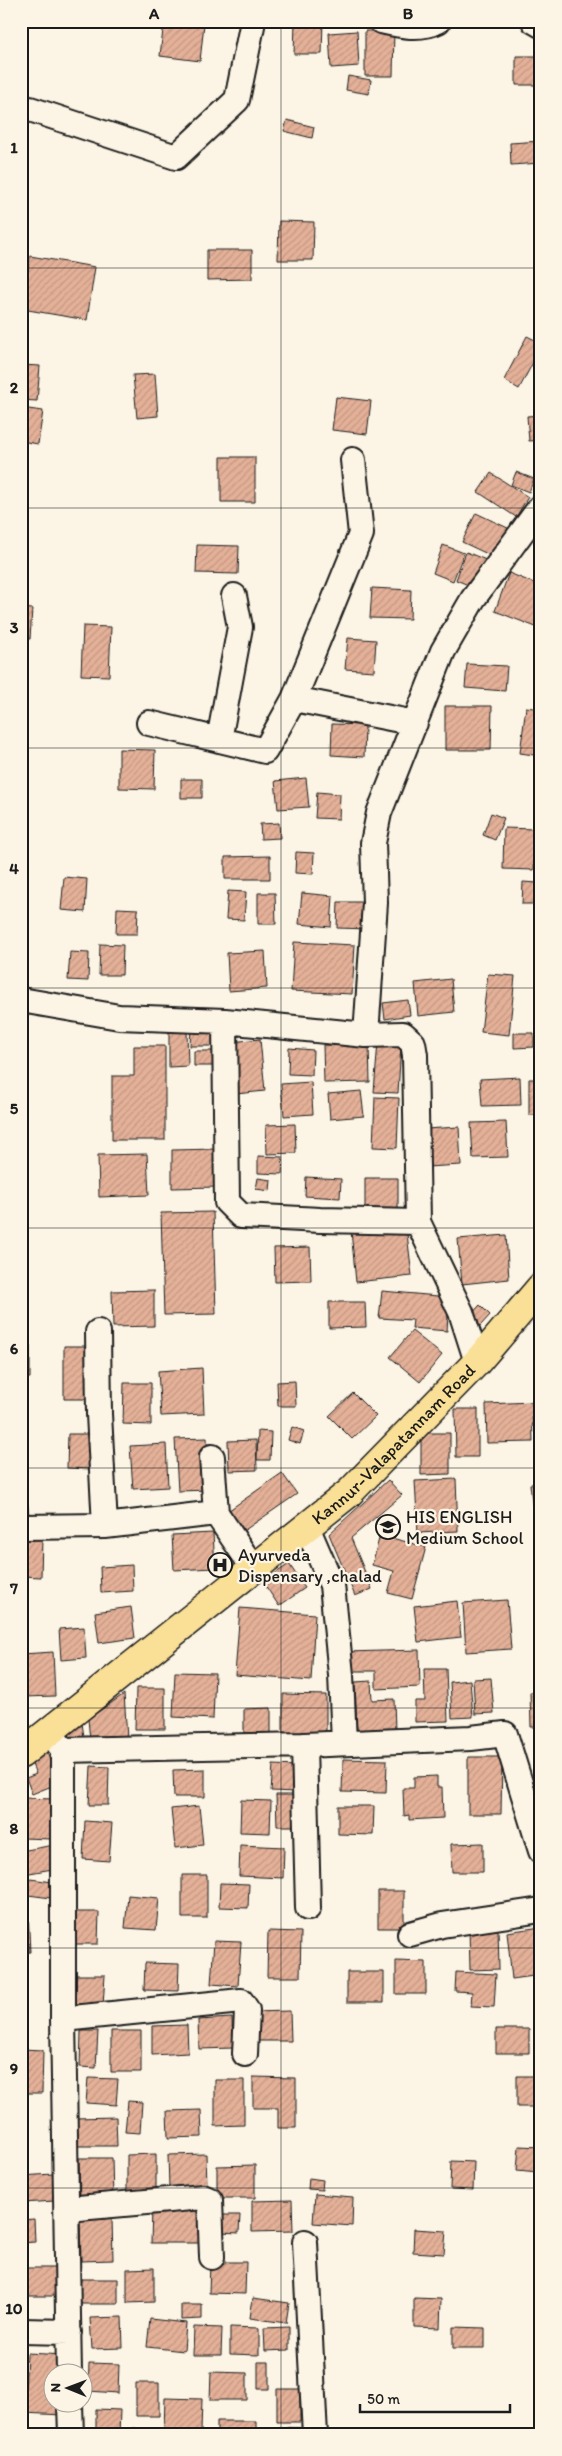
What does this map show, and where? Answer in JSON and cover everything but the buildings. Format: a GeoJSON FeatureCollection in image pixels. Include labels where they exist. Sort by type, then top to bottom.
{"type":"FeatureCollection","features":[{"type":"Feature","properties":{"kind":"main road","name":"Kannur-Valapatannam Road"},"geometry":{"type":"LineString","coordinates":[[21,1754],[56,1741],[254,1569],[349,1493],[477,1362],[541,1287]]}},
{"type":"Feature","properties":{"kind":"street"},"geometry":{"type":"LineString","coordinates":[[21,110],[30,108],[176,157],[237,100],[253,21]]}},
{"type":"Feature","properties":{"kind":"street"},"geometry":{"type":"LineString","coordinates":[[381,21],[404,26],[421,26],[438,21]]}},
{"type":"Feature","properties":{"kind":"street"},"geometry":{"type":"LineString","coordinates":[[534,21],[541,25]]}},
{"type":"Feature","properties":{"kind":"street"},"geometry":{"type":"LineString","coordinates":[[149,723],[265,751],[294,699],[361,534],[353,460]]}},
{"type":"Feature","properties":{"kind":"street"},"geometry":{"type":"LineString","coordinates":[[366,1035],[375,903],[373,843],[379,813],[443,651],[469,606],[541,506]]}},
{"type":"Feature","properties":{"kind":"street"},"geometry":{"type":"LineString","coordinates":[[219,740],[240,627],[234,596]]}},
{"type":"Feature","properties":{"kind":"street"},"geometry":{"type":"LineString","coordinates":[[294,699],[415,723]]}},
{"type":"Feature","properties":{"kind":"street"},"geometry":{"type":"LineString","coordinates":[[21,1000],[119,1017],[225,1021],[366,1035],[403,1034],[413,1043],[418,1222],[461,1312],[477,1362]]}},
{"type":"Feature","properties":{"kind":"street"},"geometry":{"type":"LineString","coordinates":[[225,1021],[227,1202],[241,1216],[418,1222]]}},
{"type":"Feature","properties":{"kind":"street"},"geometry":{"type":"LineString","coordinates":[[98,1332],[99,1414],[105,1526]]}},
{"type":"Feature","properties":{"kind":"street"},"geometry":{"type":"LineString","coordinates":[[212,1457],[216,1513],[254,1569]]}},
{"type":"Feature","properties":{"kind":"street"},"geometry":{"type":"LineString","coordinates":[[21,1527],[105,1526],[216,1513]]}},
{"type":"Feature","properties":{"kind":"street"},"geometry":{"type":"LineString","coordinates":[[307,1527],[332,1585],[341,1675],[344,1743]]}},
{"type":"Feature","properties":{"kind":"street"},"geometry":{"type":"LineString","coordinates":[[70,2364],[56,1741],[304,1745],[471,1738],[506,1734],[541,1851]]}},
{"type":"Feature","properties":{"kind":"street"},"geometry":{"type":"LineString","coordinates":[[304,1745],[308,1908]]}},
{"type":"Feature","properties":{"kind":"street"},"geometry":{"type":"LineString","coordinates":[[410,1934],[442,1925],[541,1910]]}},
{"type":"Feature","properties":{"kind":"street"},"geometry":{"type":"LineString","coordinates":[[63,2019],[241,2001],[247,2010],[244,2054]]}},
{"type":"Feature","properties":{"kind":"street"},"geometry":{"type":"LineString","coordinates":[[66,2209],[203,2197],[210,2200],[212,2257]]}},
{"type":"Feature","properties":{"kind":"street"},"geometry":{"type":"LineString","coordinates":[[305,2242],[314,2435]]}},
{"type":"Feature","properties":{"kind":"street"},"geometry":{"type":"LineString","coordinates":[[21,2331],[69,2332]]}},
{"type":"Feature","properties":{"kind":"street"},"geometry":{"type":"LineString","coordinates":[[70,2414],[71,2435]]}},
{"type":"Feature","properties":{"kind":"place","name":"HIS ENGLISH Medium School"},"geometry":{"type":"Point","coordinates":[388,1527]}},
{"type":"Feature","properties":{"kind":"place","name":"Ayurveda Dispensary ,chalad"},"geometry":{"type":"Point","coordinates":[220,1565]}}]}
